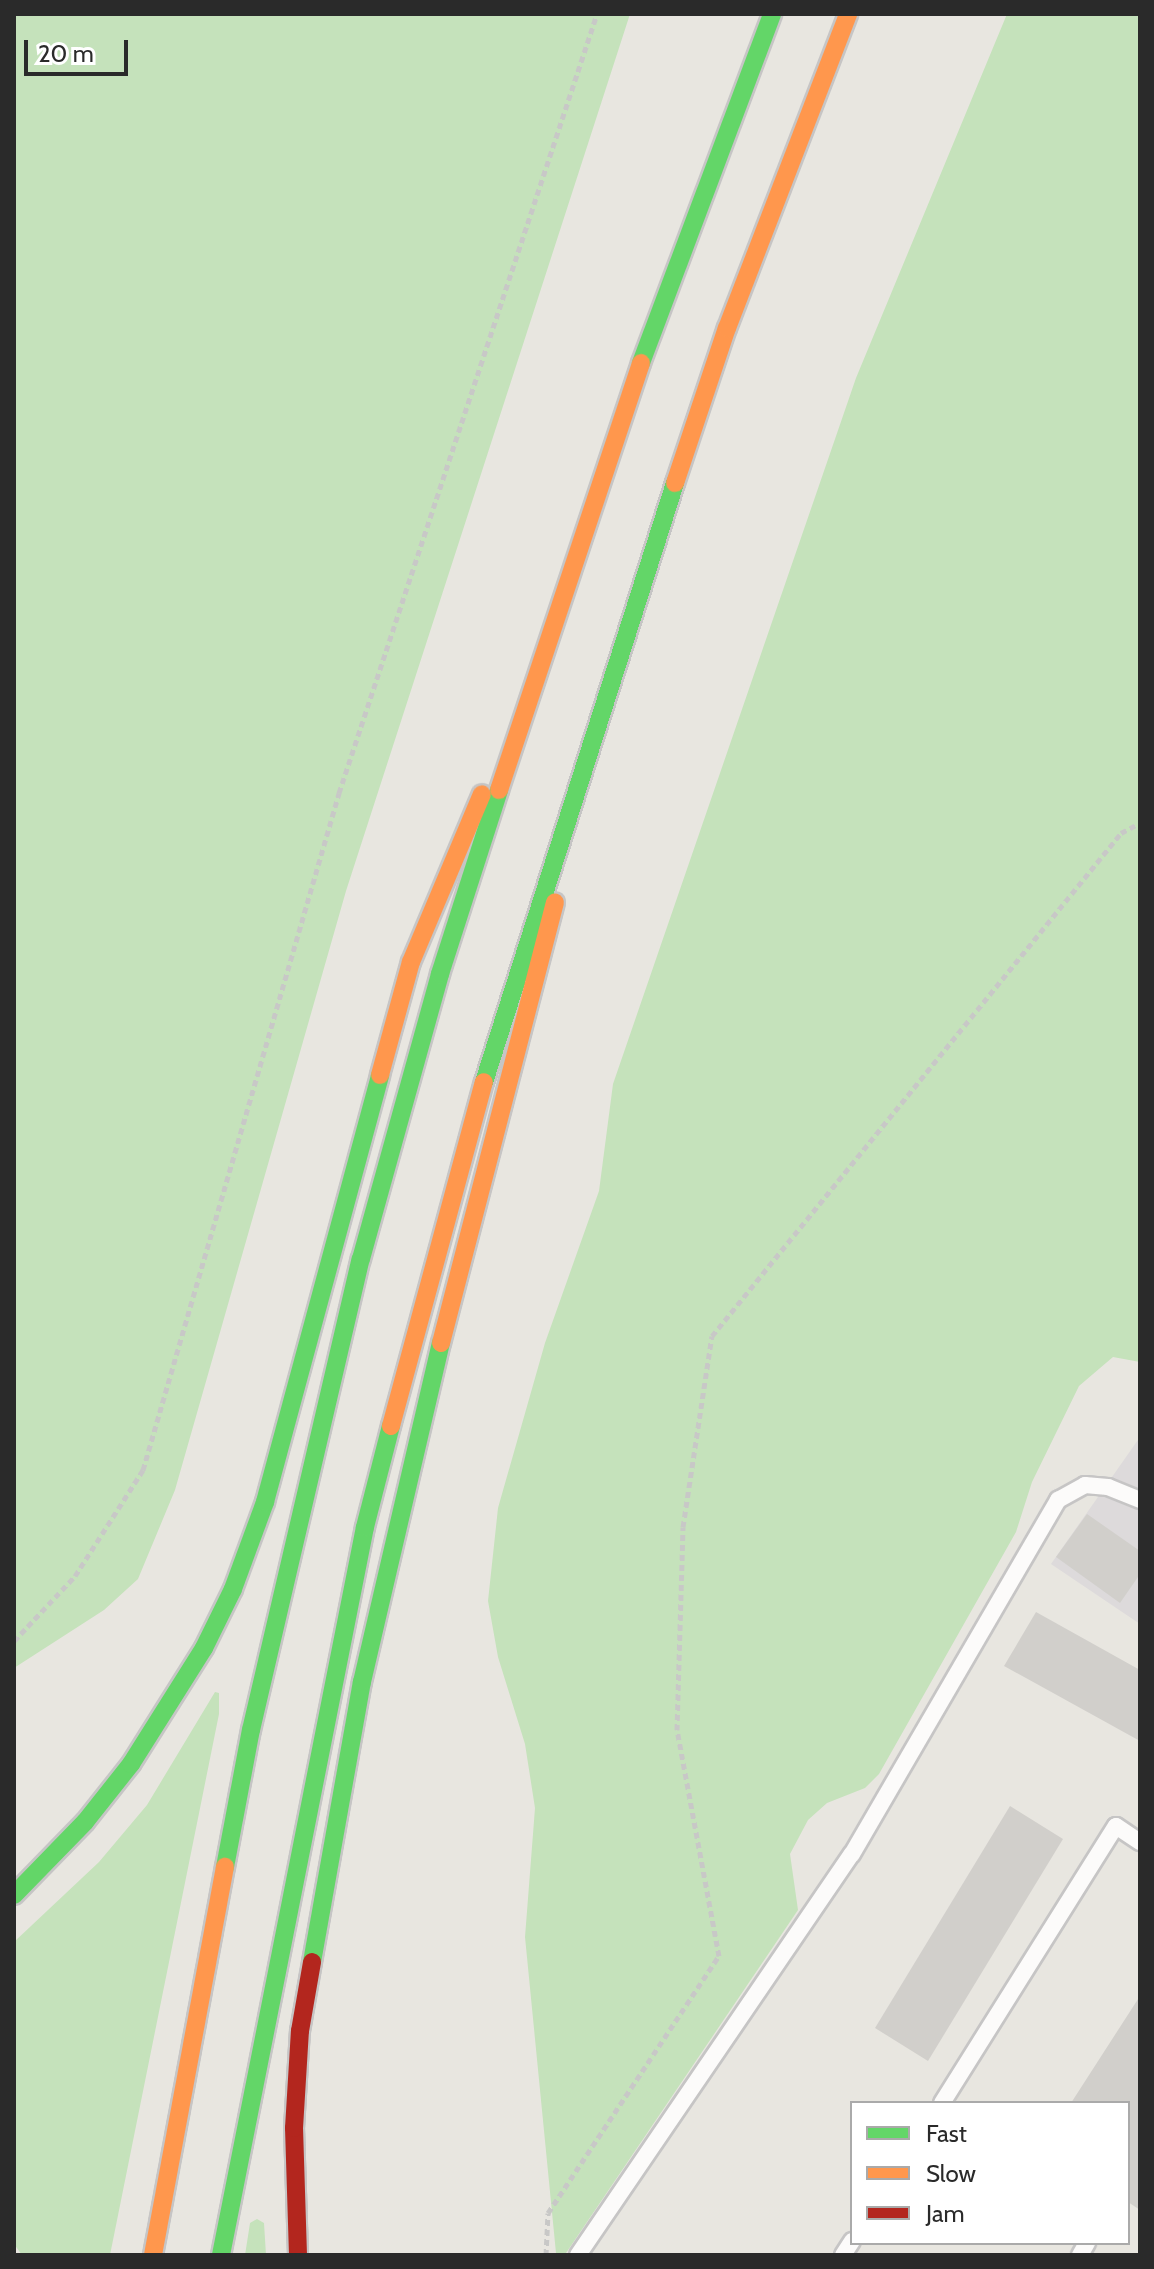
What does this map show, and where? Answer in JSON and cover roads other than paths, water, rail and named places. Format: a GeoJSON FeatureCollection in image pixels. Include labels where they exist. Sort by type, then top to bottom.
{"type":"FeatureCollection","features":[{"type":"Feature","properties":{"kind":"main road"},"geometry":{"type":"LineString","coordinates":[[153,2255],[251,1730],[361,1259],[440,974],[529,694],[660,307],[772,14]]}},
{"type":"Feature","properties":{"kind":"main road"},"geometry":{"type":"LineString","coordinates":[[221,2255],[365,1527],[451,1195],[596,719],[727,328],[848,14]]}},
{"type":"Feature","properties":{"kind":"main road"},"geometry":{"type":"LineString","coordinates":[[14,1895],[85,1822],[131,1764],[204,1648],[233,1589],[265,1502],[411,962],[435,894],[529,694]]}},
{"type":"Feature","properties":{"kind":"main road"},"geometry":{"type":"LineString","coordinates":[[298,2255],[294,2128],[300,2031],[362,1682],[402,1494],[535,991],[596,719]]}},
{"type":"Feature","properties":{"kind":"lane"},"geometry":{"type":"LineString","coordinates":[[578,2255],[852,1854],[1058,1500],[1085,1485],[1108,1487],[1140,1500]]}},
{"type":"Feature","properties":{"kind":"lane"},"geometry":{"type":"LineString","coordinates":[[943,2101],[1116,1826],[1140,1842]]}}]}
